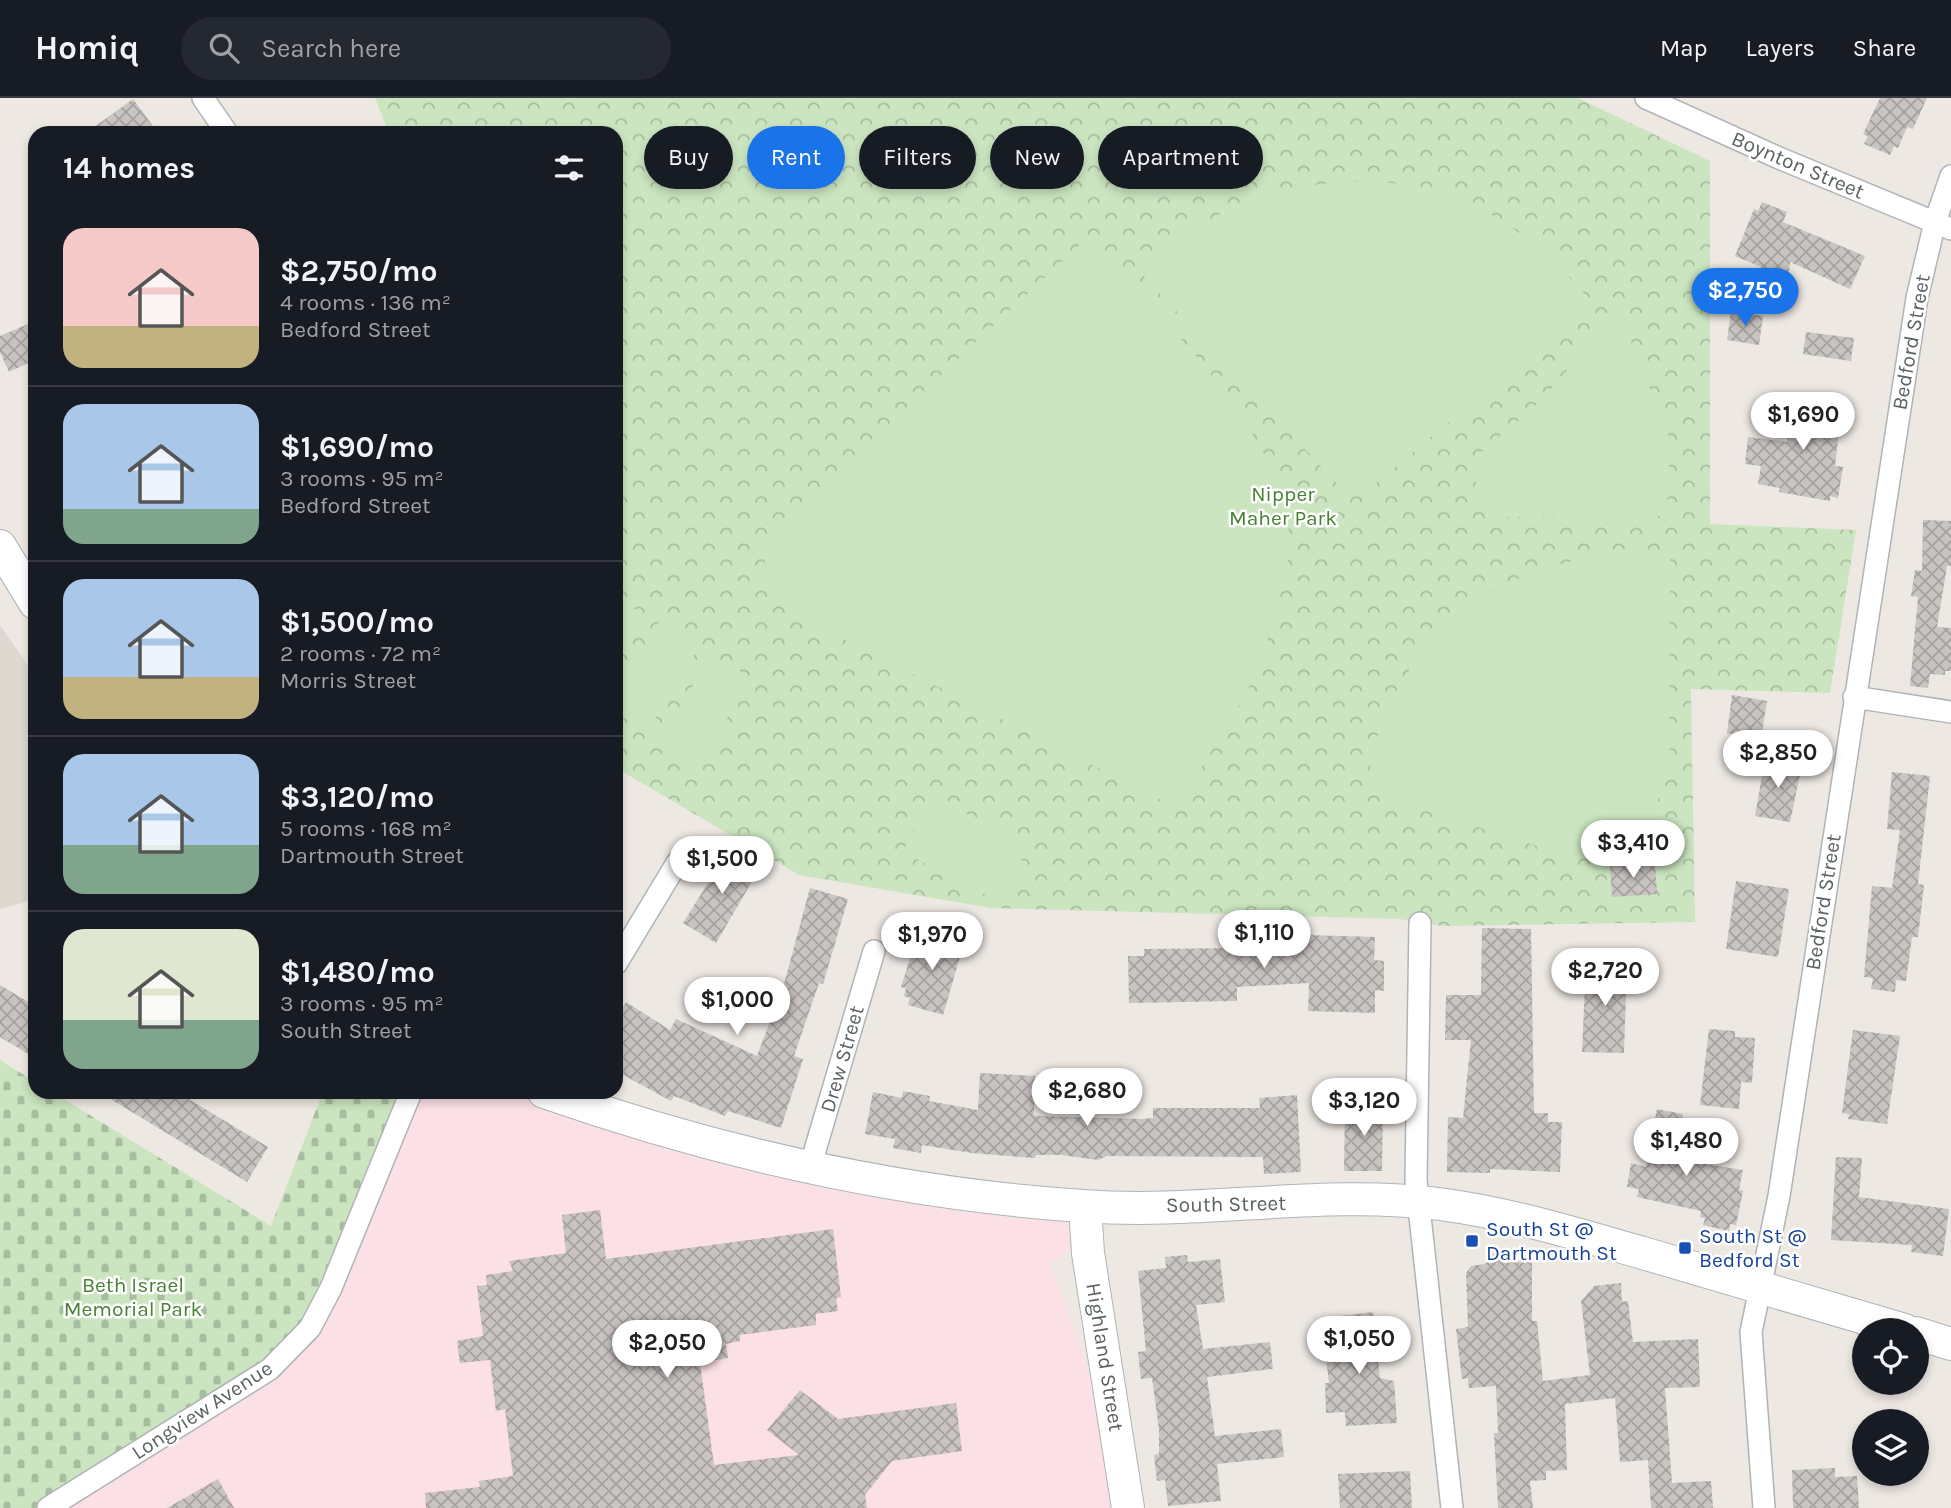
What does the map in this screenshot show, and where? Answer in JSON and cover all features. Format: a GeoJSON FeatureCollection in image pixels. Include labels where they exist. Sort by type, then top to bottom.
{"type":"FeatureCollection","features":[{"type":"Feature","properties":{"kind":"main road"},"geometry":{"type":"LineString","coordinates":[[0,546],[28,592]]}},
{"type":"Feature","properties":{"kind":"main road","name":"South Street"},"geometry":{"type":"LineString","coordinates":[[566,1099],[667,1131],[810,1167],[950,1190],[1085,1207],[1418,1202],[1534,1222],[1864,1318]]}},
{"type":"Feature","properties":{"kind":"main road","name":"Highland Street"},"geometry":{"type":"LineString","coordinates":[[1085,1207],[1088,1253],[1128,1508]]}},
{"type":"Feature","properties":{"kind":"main road"},"geometry":{"type":"LineString","coordinates":[[1929,1337],[1951,1344]]}},
{"type":"Feature","properties":{"kind":"street"},"geometry":{"type":"LineString","coordinates":[[203,98],[222,126]]}},
{"type":"Feature","properties":{"kind":"street","name":"Boynton Street"},"geometry":{"type":"LineString","coordinates":[[1647,98],[1779,158],[1943,225]]}},
{"type":"Feature","properties":{"kind":"street","name":"Bedford Street"},"geometry":{"type":"LineString","coordinates":[[1764,1508],[1751,1332],[1779,1196],[1917,298],[1943,225],[1951,176]]}},
{"type":"Feature","properties":{"kind":"street"},"geometry":{"type":"LineString","coordinates":[[1854,697],[1951,712]]}},
{"type":"Feature","properties":{"kind":"street"},"geometry":{"type":"LineString","coordinates":[[623,952],[677,863]]}},
{"type":"Feature","properties":{"kind":"street"},"geometry":{"type":"LineString","coordinates":[[1419,923],[1415,1161],[1452,1508]]}},
{"type":"Feature","properties":{"kind":"street","name":"Drew Street"},"geometry":{"type":"LineString","coordinates":[[810,1167],[874,951]]}},
{"type":"Feature","properties":{"kind":"street","name":"Longview Avenue"},"geometry":{"type":"LineString","coordinates":[[48,1508],[270,1369],[293,1348],[310,1328],[331,1288],[408,1099]]}},
{"type":"Feature","properties":{"kind":"shaded area"},"geometry":{"type":"Polygon","coordinates":[[[0,625],[28,666],[28,901],[0,909],[0,625]]]}},
{"type":"Feature","properties":{"kind":"shaded area"},"geometry":{"type":"Polygon","coordinates":[[[405,1099],[564,1099],[593,1109],[1085,1207],[1087,1238],[1050,1264],[1122,1464],[1128,1508],[48,1508],[405,1099]]]}},
{"type":"Feature","properties":{"kind":"green space","name":"Nipper Maher Park"},"geometry":{"type":"Polygon","coordinates":[[[375,98],[1578,98],[1710,161],[1710,524],[1856,530],[1830,693],[1691,689],[1695,922],[1442,926],[1399,919],[991,908],[799,875],[623,772],[623,126],[386,126],[375,98]]]}},
{"type":"Feature","properties":{"kind":"green space"},"geometry":{"type":"Polygon","coordinates":[[[1374,181],[1432,190],[1479,208],[1501,220],[1559,266],[1592,303],[1364,493],[1344,491],[1140,272],[1197,229],[1248,201],[1303,187],[1374,181]]]}},
{"type":"Feature","properties":{"kind":"green space"},"geometry":{"type":"Polygon","coordinates":[[[1085,240],[1178,336],[1239,412],[1263,452],[1280,492],[1289,531],[1283,584],[1258,666],[1235,713],[1175,807],[769,601],[763,542],[1085,240]]]}},
{"type":"Feature","properties":{"kind":"green space"},"geometry":{"type":"Polygon","coordinates":[[[1618,310],[1670,439],[1667,506],[1657,518],[1493,517],[1475,507],[1477,456],[1542,400],[1618,310]]]}},
{"type":"Feature","properties":{"kind":"green space"},"geometry":{"type":"Polygon","coordinates":[[[1643,553],[1670,557],[1669,759],[1651,824],[1630,840],[1617,838],[1607,859],[1572,857],[1365,791],[1380,728],[1398,688],[1422,652],[1450,623],[1483,598],[1519,579],[1558,565],[1599,556],[1643,553]]]}},
{"type":"Feature","properties":{"kind":"green space"},"geometry":{"type":"Polygon","coordinates":[[[623,602],[645,615],[623,652],[623,602]]]}},
{"type":"Feature","properties":{"kind":"green space"},"geometry":{"type":"Polygon","coordinates":[[[659,622],[699,646],[647,732],[623,717],[623,682],[659,622]]]}},
{"type":"Feature","properties":{"kind":"green space"},"geometry":{"type":"Polygon","coordinates":[[[712,654],[751,678],[700,763],[661,739],[712,654]]]}},
{"type":"Feature","properties":{"kind":"green space"},"geometry":{"type":"Polygon","coordinates":[[[931,796],[1029,846],[1000,902],[903,852],[931,796]]]}},
{"type":"Feature","properties":{"kind":"green space","name":"Beth Israel Memorial Park"},"geometry":{"type":"Polygon","coordinates":[[[0,1060],[28,1078],[28,1099],[63,1099],[271,1226],[320,1099],[408,1099],[293,1348],[48,1508],[0,1508],[0,1060]]]}},
{"type":"Feature","properties":{"kind":"building"},"geometry":{"type":"Polygon","coordinates":[[[1880,98],[1927,98],[1913,129],[1907,127],[1898,148],[1894,146],[1890,155],[1864,144],[1868,136],[1863,134],[1880,98]]]}},
{"type":"Feature","properties":{"kind":"building"},"geometry":{"type":"Polygon","coordinates":[[[133,99],[153,126],[96,126],[133,99]]]}},
{"type":"Feature","properties":{"kind":"building"},"geometry":{"type":"Polygon","coordinates":[[[1762,202],[1787,212],[1783,222],[1865,256],[1850,289],[1790,262],[1784,311],[1756,307],[1761,267],[1735,256],[1754,209],[1758,211],[1762,202]]]}},
{"type":"Feature","properties":{"kind":"building"},"geometry":{"type":"Polygon","coordinates":[[[1731,311],[1763,316],[1759,345],[1727,340],[1731,311]]]}},
{"type":"Feature","properties":{"kind":"building"},"geometry":{"type":"Polygon","coordinates":[[[28,324],[28,363],[9,372],[0,352],[0,336],[28,324]]]}},
{"type":"Feature","properties":{"kind":"building"},"geometry":{"type":"Polygon","coordinates":[[[1806,332],[1854,338],[1851,361],[1803,354],[1806,332]]]}},
{"type":"Feature","properties":{"kind":"building"},"geometry":{"type":"Polygon","coordinates":[[[1792,396],[1842,401],[1835,466],[1843,467],[1838,498],[1830,496],[1830,501],[1779,492],[1780,488],[1758,484],[1761,466],[1745,464],[1748,437],[1787,442],[1792,396]]]}},
{"type":"Feature","properties":{"kind":"building"},"geometry":{"type":"Polygon","coordinates":[[[1923,520],[1951,521],[1951,566],[1947,566],[1937,627],[1951,628],[1951,671],[1945,671],[1945,675],[1930,674],[1928,688],[1910,686],[1918,597],[1911,596],[1915,570],[1922,571],[1923,520]]]}},
{"type":"Feature","properties":{"kind":"building"},"geometry":{"type":"Polygon","coordinates":[[[1732,695],[1767,701],[1761,739],[1727,733],[1732,695]]]}},
{"type":"Feature","properties":{"kind":"building"},"geometry":{"type":"Polygon","coordinates":[[[1765,759],[1802,765],[1790,822],[1755,816],[1765,759]]]}},
{"type":"Feature","properties":{"kind":"building"},"geometry":{"type":"Polygon","coordinates":[[[1892,772],[1930,776],[1918,884],[1924,885],[1918,937],[1912,937],[1906,981],[1896,980],[1895,992],[1871,989],[1873,978],[1864,977],[1872,886],[1892,888],[1900,830],[1887,829],[1892,772]]]}},
{"type":"Feature","properties":{"kind":"building"},"geometry":{"type":"Polygon","coordinates":[[[730,848],[760,868],[716,943],[683,923],[730,848]]]}},
{"type":"Feature","properties":{"kind":"building"},"geometry":{"type":"Polygon","coordinates":[[[1655,863],[1657,894],[1612,897],[1610,866],[1655,863]]]}},
{"type":"Feature","properties":{"kind":"building"},"geometry":{"type":"Polygon","coordinates":[[[1736,881],[1789,889],[1778,957],[1726,949],[1736,881]]]}},
{"type":"Feature","properties":{"kind":"building"},"geometry":{"type":"Polygon","coordinates":[[[810,888],[848,899],[823,984],[819,983],[794,1056],[803,1059],[781,1128],[728,1111],[725,1116],[674,1096],[671,1101],[623,1075],[623,1007],[626,1002],[670,1030],[676,1019],[757,1056],[784,984],[810,888]]]}},
{"type":"Feature","properties":{"kind":"building"},"geometry":{"type":"Polygon","coordinates":[[[1272,916],[1273,934],[1375,937],[1374,960],[1384,961],[1384,991],[1375,990],[1375,1013],[1308,1011],[1309,983],[1237,987],[1237,1001],[1129,1003],[1128,956],[1144,956],[1144,949],[1243,948],[1241,918],[1272,916]]]}},
{"type":"Feature","properties":{"kind":"building"},"geometry":{"type":"Polygon","coordinates":[[[1482,928],[1531,929],[1534,1113],[1548,1113],[1548,1122],[1562,1122],[1560,1172],[1490,1169],[1490,1173],[1447,1172],[1448,1117],[1463,1118],[1471,1040],[1445,1040],[1446,995],[1481,995],[1482,928]]]}},
{"type":"Feature","properties":{"kind":"building"},"geometry":{"type":"Polygon","coordinates":[[[919,930],[964,943],[943,1015],[908,1005],[910,998],[904,996],[906,988],[901,987],[919,930]]]}},
{"type":"Feature","properties":{"kind":"building"},"geometry":{"type":"Polygon","coordinates":[[[1586,963],[1627,965],[1624,1053],[1582,1052],[1586,963]]]}},
{"type":"Feature","properties":{"kind":"building"},"geometry":{"type":"Polygon","coordinates":[[[0,985],[28,1002],[28,1054],[0,1037],[0,985]]]}},
{"type":"Feature","properties":{"kind":"building"},"geometry":{"type":"Polygon","coordinates":[[[1709,1029],[1735,1031],[1735,1037],[1755,1038],[1752,1083],[1741,1082],[1739,1109],[1700,1105],[1709,1029]]]}},
{"type":"Feature","properties":{"kind":"building"},"geometry":{"type":"Polygon","coordinates":[[[1853,1030],[1900,1036],[1887,1124],[1848,1119],[1849,1114],[1842,1113],[1853,1030]]]}},
{"type":"Feature","properties":{"kind":"building"},"geometry":{"type":"Polygon","coordinates":[[[980,1073],[1035,1076],[1034,1115],[1038,1116],[1143,1119],[1153,1118],[1153,1108],[1260,1108],[1259,1098],[1297,1095],[1301,1172],[1264,1174],[1263,1157],[1107,1156],[1098,1160],[1036,1155],[1035,1158],[972,1153],[922,1145],[921,1153],[893,1148],[895,1139],[865,1134],[873,1092],[902,1098],[903,1091],[930,1096],[929,1101],[978,1110],[980,1073]]]}},
{"type":"Feature","properties":{"kind":"building"},"geometry":{"type":"Polygon","coordinates":[[[111,1099],[189,1099],[268,1147],[247,1182],[111,1099]]]}},
{"type":"Feature","properties":{"kind":"building"},"geometry":{"type":"Polygon","coordinates":[[[1345,1105],[1383,1105],[1382,1171],[1344,1171],[1345,1105]]]}},
{"type":"Feature","properties":{"kind":"building"},"geometry":{"type":"Polygon","coordinates":[[[1657,1109],[1683,1114],[1674,1159],[1743,1170],[1739,1190],[1743,1191],[1736,1225],[1730,1224],[1729,1231],[1703,1225],[1705,1218],[1700,1217],[1701,1211],[1637,1197],[1639,1189],[1627,1187],[1631,1163],[1646,1167],[1657,1109]]]}},
{"type":"Feature","properties":{"kind":"building"},"geometry":{"type":"Polygon","coordinates":[[[1836,1157],[1862,1158],[1859,1197],[1949,1209],[1943,1256],[1911,1252],[1912,1245],[1831,1240],[1836,1157]]]}},
{"type":"Feature","properties":{"kind":"building"},"geometry":{"type":"Polygon","coordinates":[[[600,1210],[606,1259],[833,1229],[841,1297],[836,1298],[838,1311],[816,1314],[816,1325],[740,1335],[740,1341],[726,1344],[728,1358],[700,1363],[714,1465],[799,1455],[767,1430],[800,1390],[838,1419],[956,1403],[962,1451],[892,1461],[865,1495],[867,1508],[426,1508],[425,1493],[480,1487],[479,1481],[513,1476],[505,1409],[496,1411],[490,1360],[460,1363],[457,1341],[483,1336],[477,1286],[487,1285],[486,1275],[513,1271],[509,1261],[566,1253],[562,1215],[600,1210]]]}},
{"type":"Feature","properties":{"kind":"building"},"geometry":{"type":"Polygon","coordinates":[[[1498,1249],[1508,1262],[1532,1261],[1532,1321],[1537,1321],[1543,1381],[1590,1375],[1581,1301],[1594,1286],[1621,1283],[1622,1302],[1628,1301],[1633,1342],[1698,1339],[1700,1387],[1665,1388],[1672,1483],[1711,1481],[1713,1508],[1651,1508],[1648,1460],[1620,1462],[1615,1398],[1565,1404],[1567,1470],[1546,1471],[1546,1480],[1530,1481],[1533,1508],[1498,1508],[1494,1433],[1498,1433],[1496,1386],[1469,1388],[1468,1378],[1462,1379],[1456,1329],[1468,1327],[1466,1273],[1471,1266],[1485,1264],[1498,1249]]]}},
{"type":"Feature","properties":{"kind":"building"},"geometry":{"type":"Polygon","coordinates":[[[1187,1255],[1188,1262],[1220,1259],[1225,1302],[1196,1305],[1203,1349],[1270,1342],[1273,1369],[1207,1377],[1215,1436],[1281,1429],[1284,1457],[1217,1464],[1221,1501],[1168,1506],[1165,1480],[1157,1481],[1154,1455],[1159,1454],[1159,1430],[1152,1378],[1141,1379],[1138,1352],[1146,1351],[1138,1271],[1166,1268],[1165,1257],[1187,1255]]]}},
{"type":"Feature","properties":{"kind":"building"},"geometry":{"type":"Polygon","coordinates":[[[1373,1312],[1380,1378],[1394,1381],[1397,1423],[1346,1426],[1345,1412],[1326,1413],[1325,1383],[1329,1383],[1326,1358],[1338,1357],[1335,1331],[1340,1331],[1341,1316],[1373,1312]]]}},
{"type":"Feature","properties":{"kind":"building"},"geometry":{"type":"Polygon","coordinates":[[[1835,1468],[1835,1477],[1852,1476],[1852,1486],[1858,1486],[1859,1508],[1793,1508],[1792,1470],[1835,1468]]]}},
{"type":"Feature","properties":{"kind":"building"},"geometry":{"type":"Polygon","coordinates":[[[1410,1471],[1412,1508],[1340,1508],[1338,1474],[1410,1471]]]}},
{"type":"Feature","properties":{"kind":"building"},"geometry":{"type":"Polygon","coordinates":[[[218,1479],[234,1508],[167,1508],[218,1479]]]}},
{"type":"Feature","properties":{"kind":"place","name":"South St @ Dartmouth St"},"geometry":{"type":"Point","coordinates":[1472,1241]}},
{"type":"Feature","properties":{"kind":"place","name":"South St @ Bedford St"},"geometry":{"type":"Point","coordinates":[1685,1248]}}]}
